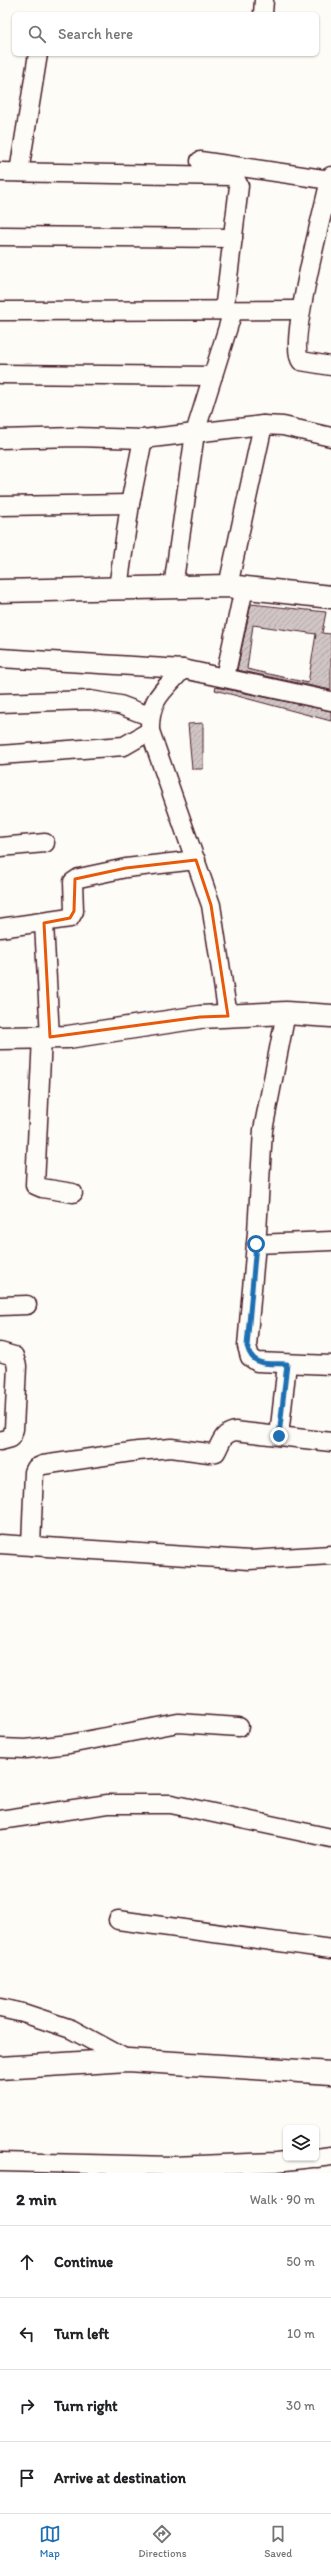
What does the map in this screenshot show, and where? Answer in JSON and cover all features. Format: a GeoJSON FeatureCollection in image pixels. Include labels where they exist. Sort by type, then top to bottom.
{"type":"FeatureCollection","features":[{"type":"Feature","properties":{"kind":"street"},"geometry":{"type":"LineString","coordinates":[[262,12],[264,0]]}},
{"type":"Feature","properties":{"kind":"street"},"geometry":{"type":"LineString","coordinates":[[19,172],[38,56]]}},
{"type":"Feature","properties":{"kind":"street"},"geometry":{"type":"LineString","coordinates":[[200,161],[237,173],[330,178],[328,202],[300,310],[298,358],[308,364],[331,366]]}},
{"type":"Feature","properties":{"kind":"street"},"geometry":{"type":"LineString","coordinates":[[0,172],[224,176],[237,173]]}},
{"type":"Feature","properties":{"kind":"street"},"geometry":{"type":"LineString","coordinates":[[173,587],[195,433],[213,376],[228,310],[233,238],[239,186],[237,173]]}},
{"type":"Feature","properties":{"kind":"street"},"geometry":{"type":"LineString","coordinates":[[0,236],[233,238]]}},
{"type":"Feature","properties":{"kind":"street"},"geometry":{"type":"LineString","coordinates":[[0,311],[300,310]]}},
{"type":"Feature","properties":{"kind":"street"},"geometry":{"type":"LineString","coordinates":[[0,374],[213,376]]}},
{"type":"Feature","properties":{"kind":"street"},"geometry":{"type":"LineString","coordinates":[[225,677],[236,587],[263,425]]}},
{"type":"Feature","properties":{"kind":"street"},"geometry":{"type":"LineString","coordinates":[[0,439],[76,437],[143,439],[263,425],[283,426],[331,437]]}},
{"type":"Feature","properties":{"kind":"street"},"geometry":{"type":"LineString","coordinates":[[118,588],[130,504],[143,439]]}},
{"type":"Feature","properties":{"kind":"street"},"geometry":{"type":"LineString","coordinates":[[0,506],[130,504]]}},
{"type":"Feature","properties":{"kind":"street"},"geometry":{"type":"LineString","coordinates":[[0,591],[236,587],[331,597]]}},
{"type":"Feature","properties":{"kind":"street"},"geometry":{"type":"LineString","coordinates":[[0,658],[64,660],[183,670],[225,677],[331,701]]}},
{"type":"Feature","properties":{"kind":"street"},"geometry":{"type":"LineString","coordinates":[[183,670],[153,702],[150,723],[211,905],[228,1016]]}},
{"type":"Feature","properties":{"kind":"street"},"geometry":{"type":"LineString","coordinates":[[0,703],[90,700],[120,705],[150,723]]}},
{"type":"Feature","properties":{"kind":"street"},"geometry":{"type":"LineString","coordinates":[[0,755],[124,746],[150,723]]}},
{"type":"Feature","properties":{"kind":"street"},"geometry":{"type":"LineString","coordinates":[[0,847],[46,843]]}},
{"type":"Feature","properties":{"kind":"street"},"geometry":{"type":"LineString","coordinates":[[0,928],[44,923],[70,918],[74,911],[73,882],[79,878],[126,868],[196,860]]}},
{"type":"Feature","properties":{"kind":"street"},"geometry":{"type":"LineString","coordinates":[[44,923],[46,1037],[35,1185],[42,1188],[73,1193]]}},
{"type":"Feature","properties":{"kind":"street"},"geometry":{"type":"LineString","coordinates":[[286,1013],[263,1130],[256,1244],[247,1346],[250,1357],[257,1362],[331,1365]]}},
{"type":"Feature","properties":{"kind":"street"},"geometry":{"type":"LineString","coordinates":[[0,1038],[68,1037],[200,1016],[286,1013],[331,1016]]}},
{"type":"Feature","properties":{"kind":"street"},"geometry":{"type":"LineString","coordinates":[[256,1244],[331,1241]]}},
{"type":"Feature","properties":{"kind":"street"},"geometry":{"type":"LineString","coordinates":[[0,1306],[27,1305]]}},
{"type":"Feature","properties":{"kind":"street"},"geometry":{"type":"LineString","coordinates":[[0,1352],[14,1356],[17,1366],[14,1429],[11,1438],[0,1441]]}},
{"type":"Feature","properties":{"kind":"street"},"geometry":{"type":"LineString","coordinates":[[279,1436],[287,1364]]}},
{"type":"Feature","properties":{"kind":"street"},"geometry":{"type":"LineString","coordinates":[[31,1546],[32,1480],[36,1468],[82,1458],[171,1448],[209,1453],[216,1452],[222,1438],[227,1433],[235,1431],[331,1442]]}},
{"type":"Feature","properties":{"kind":"street"},"geometry":{"type":"LineString","coordinates":[[0,1544],[249,1560],[331,1556]]}},
{"type":"Feature","properties":{"kind":"street"},"geometry":{"type":"LineString","coordinates":[[0,1748],[26,1749],[69,1744],[178,1723],[239,1727]]}},
{"type":"Feature","properties":{"kind":"street"},"geometry":{"type":"LineString","coordinates":[[0,1820],[108,1804],[171,1804],[331,1838]]}},
{"type":"Feature","properties":{"kind":"street"},"geometry":{"type":"LineString","coordinates":[[118,1920],[331,1949]]}},
{"type":"Feature","properties":{"kind":"street"},"geometry":{"type":"LineString","coordinates":[[0,2008],[23,2013],[71,2029],[128,2060]]}},
{"type":"Feature","properties":{"kind":"street"},"geometry":{"type":"LineString","coordinates":[[0,2068],[128,2060],[331,2074]]}},
{"type":"Feature","properties":{"kind":"street"},"geometry":{"type":"LineString","coordinates":[[319,2158],[331,2156]]}},
{"type":"Feature","properties":{"kind":"street"},"geometry":{"type":"LineString","coordinates":[[0,2162],[176,2170],[285,2161]]}},
{"type":"Feature","properties":{"kind":"highlighted area"},"geometry":{"type":"Polygon","coordinates":[[[196,860],[211,905],[228,1016],[200,1017],[50,1037],[44,923],[70,918],[74,911],[75,879],[126,868],[196,860]]]}},
{"type":"Feature","properties":{"kind":"building"},"geometry":{"type":"Polygon","coordinates":[[[251,604],[326,612],[322,633],[331,634],[331,690],[237,670],[251,604]],[[253,625],[247,669],[308,683],[316,634],[253,625]]]}},
{"type":"Feature","properties":{"kind":"building"},"geometry":{"type":"Polygon","coordinates":[[[216,687],[331,711],[331,721],[215,690],[216,687]]]}},
{"type":"Feature","properties":{"kind":"building"},"geometry":{"type":"Polygon","coordinates":[[[203,723],[203,769],[192,769],[188,724],[203,723]]]}},
{"type":"Feature","properties":{"kind":"route"},"geometry":{"type":"LineString","coordinates":[[256,1244],[247,1346],[250,1357],[257,1362],[287,1364],[279,1436]]}}]}
